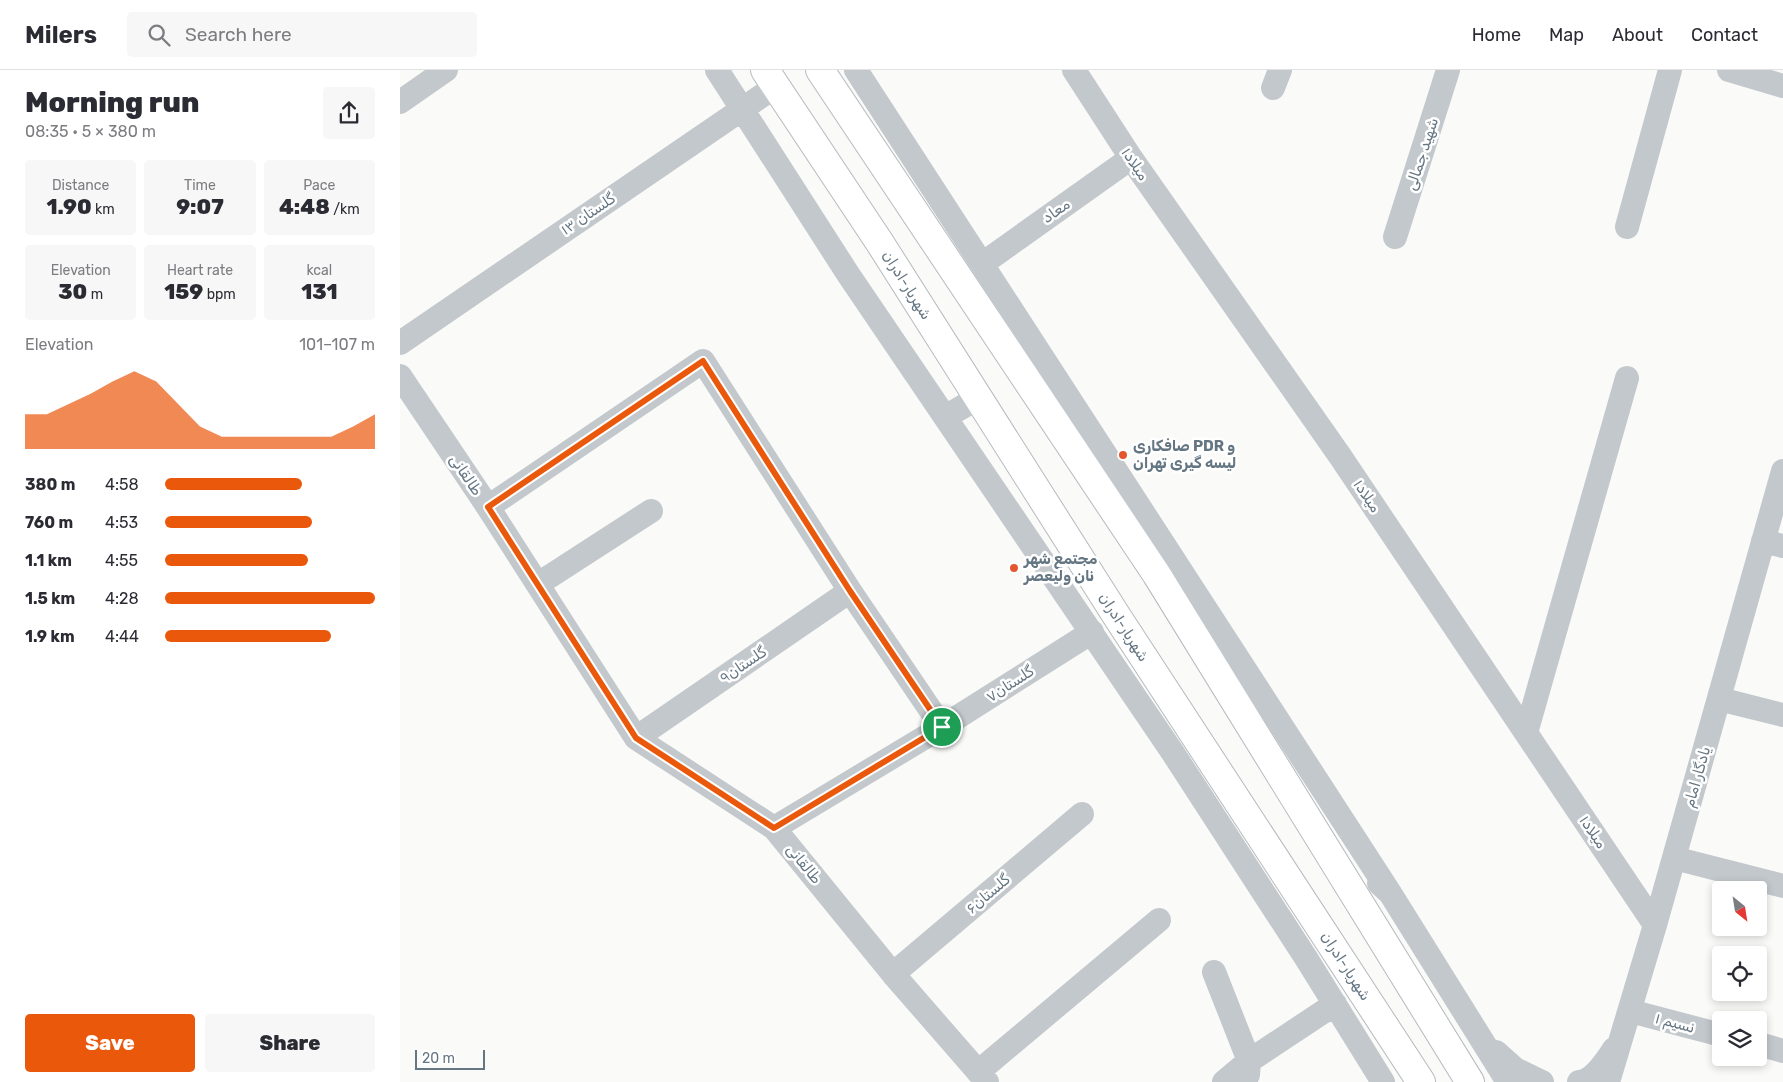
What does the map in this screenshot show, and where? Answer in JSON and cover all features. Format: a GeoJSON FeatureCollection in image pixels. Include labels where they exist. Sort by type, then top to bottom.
{"type":"FeatureCollection","features":[{"type":"Feature","properties":{"kind":"main road"},"geometry":{"type":"LineString","coordinates":[[820,70],[1156,575],[1470,1082]]}},
{"type":"Feature","properties":{"kind":"main road","name":"شهریار-ادران"},"geometry":{"type":"LineString","coordinates":[[771,78],[880,243],[1116,615],[1421,1082]]}},
{"type":"Feature","properties":{"kind":"street"},"geometry":{"type":"LineString","coordinates":[[400,102],[446,70]]}},
{"type":"Feature","properties":{"kind":"street"},"geometry":{"type":"LineString","coordinates":[[717,70],[744,108],[848,274],[1178,761],[1383,1082]]}},
{"type":"Feature","properties":{"kind":"street"},"geometry":{"type":"LineString","coordinates":[[856,70],[1390,893],[1508,1082]]}},
{"type":"Feature","properties":{"kind":"street","name":"میلاد۱"},"geometry":{"type":"LineString","coordinates":[[1074,70],[1131,158],[1340,456],[1656,925]]}},
{"type":"Feature","properties":{"kind":"street","name":"شهید جمالی"},"geometry":{"type":"LineString","coordinates":[[1395,237],[1448,70]]}},
{"type":"Feature","properties":{"kind":"street"},"geometry":{"type":"LineString","coordinates":[[1627,227],[1670,70]]}},
{"type":"Feature","properties":{"kind":"street"},"geometry":{"type":"LineString","coordinates":[[1729,70],[1783,86]]}},
{"type":"Feature","properties":{"kind":"street","name":"گلستان ۱۳"},"geometry":{"type":"LineString","coordinates":[[400,342],[744,108],[771,78]]}},
{"type":"Feature","properties":{"kind":"street","name":"معاد"},"geometry":{"type":"LineString","coordinates":[[982,264],[1131,158]]}},
{"type":"Feature","properties":{"kind":"street"},"geometry":{"type":"LineString","coordinates":[[488,507],[703,361],[850,591],[942,727]]}},
{"type":"Feature","properties":{"kind":"street","name":"طالقانی"},"geometry":{"type":"LineString","coordinates":[[400,376],[488,507],[636,738],[774,828],[893,974],[982,1077]]}},
{"type":"Feature","properties":{"kind":"street"},"geometry":{"type":"LineString","coordinates":[[1526,734],[1627,378]]}},
{"type":"Feature","properties":{"kind":"street"},"geometry":{"type":"LineString","coordinates":[[945,417],[978,398]]}},
{"type":"Feature","properties":{"kind":"street","name":"یادگار امام"},"geometry":{"type":"LineString","coordinates":[[1608,1082],[1656,925],[1719,699],[1773,544],[1783,471]]}},
{"type":"Feature","properties":{"kind":"street"},"geometry":{"type":"LineString","coordinates":[[538,584],[651,511]]}},
{"type":"Feature","properties":{"kind":"street","name":"گلستان۹"},"geometry":{"type":"LineString","coordinates":[[636,738],[850,591]]}},
{"type":"Feature","properties":{"kind":"street","name":"گلستان۷"},"geometry":{"type":"LineString","coordinates":[[774,828],[942,727],[1092,632]]}},
{"type":"Feature","properties":{"kind":"street"},"geometry":{"type":"LineString","coordinates":[[1719,699],[1783,715]]}},
{"type":"Feature","properties":{"kind":"street","name":"گلستان۶"},"geometry":{"type":"LineString","coordinates":[[893,974],[1082,814]]}},
{"type":"Feature","properties":{"kind":"street"},"geometry":{"type":"LineString","coordinates":[[1308,819],[1390,893]]}},
{"type":"Feature","properties":{"kind":"street"},"geometry":{"type":"LineString","coordinates":[[1674,858],[1783,886]]}},
{"type":"Feature","properties":{"kind":"street"},"geometry":{"type":"LineString","coordinates":[[982,1077],[1159,920]]}},
{"type":"Feature","properties":{"kind":"street"},"geometry":{"type":"LineString","coordinates":[[1214,972],[1248,1072]]}},
{"type":"Feature","properties":{"kind":"street"},"geometry":{"type":"LineString","coordinates":[[1224,1082],[1248,1072],[1334,1004]]}},
{"type":"Feature","properties":{"kind":"street"},"geometry":{"type":"LineString","coordinates":[[1578,1082],[1584,1082],[1604,1065],[1627,1021]]}},
{"type":"Feature","properties":{"kind":"street","name":"نسیم ۱"},"geometry":{"type":"LineString","coordinates":[[1627,1021],[1712,1033]]}},
{"type":"Feature","properties":{"kind":"street"},"geometry":{"type":"LineString","coordinates":[[1481,1038],[1515,1069],[1542,1082]]}},
{"type":"Feature","properties":{"kind":"street"},"geometry":{"type":"LineString","coordinates":[[1767,1046],[1783,1051]]}},
{"type":"Feature","properties":{"kind":"place","name":"صافکاری PDR و لیسه گیری تهران"},"geometry":{"type":"Point","coordinates":[1123,455]}},
{"type":"Feature","properties":{"kind":"place","name":"مجتمع شهر نان ولیعصر"},"geometry":{"type":"Point","coordinates":[1014,568]}},
{"type":"Feature","properties":{"kind":"route"},"geometry":{"type":"LineString","coordinates":[[703,361],[850,591],[942,727],[774,828],[636,738],[488,507],[703,361]]}}]}
